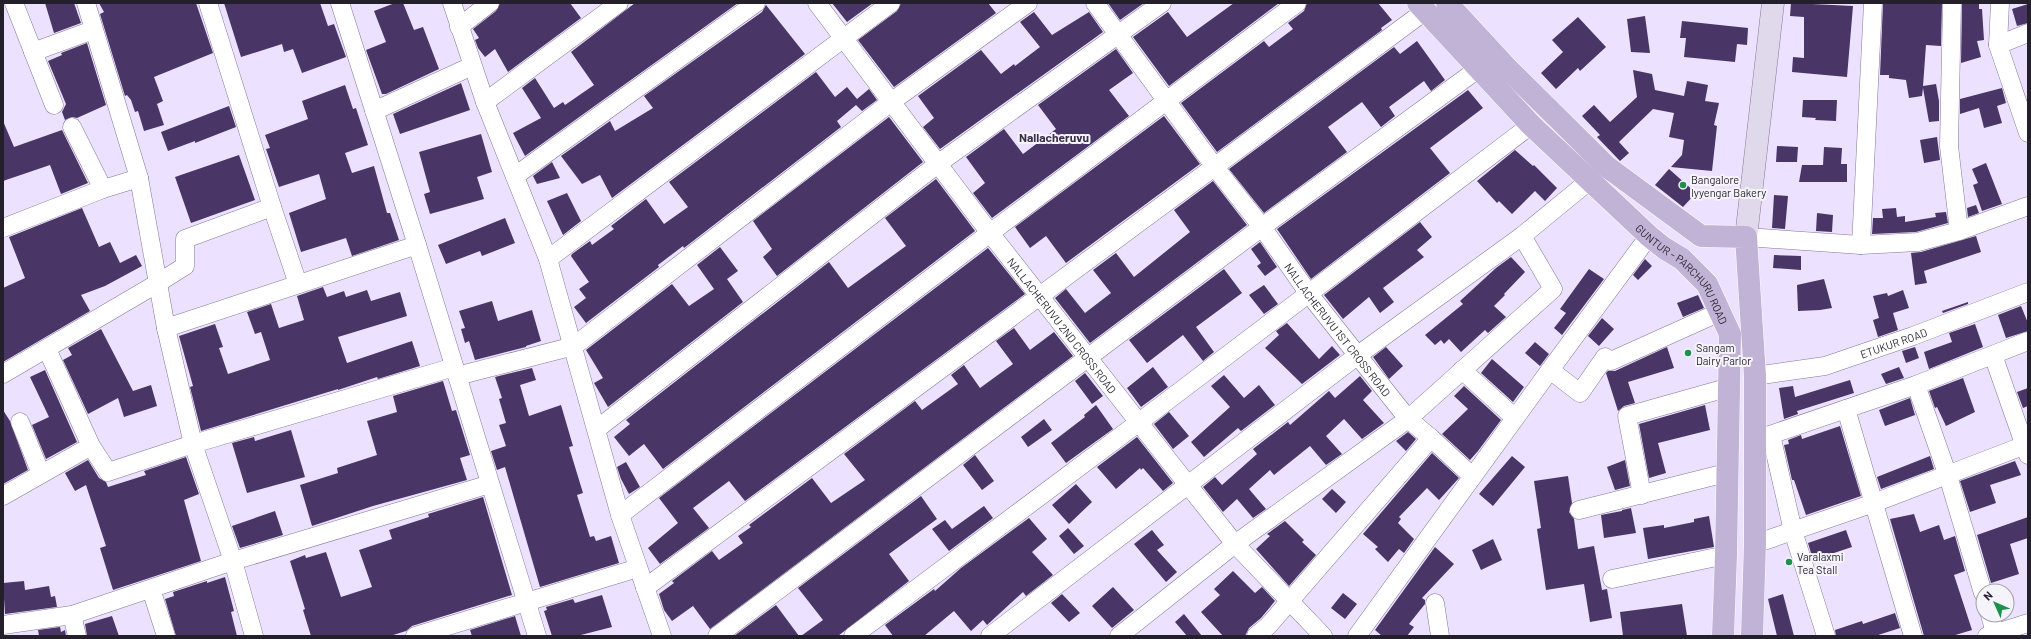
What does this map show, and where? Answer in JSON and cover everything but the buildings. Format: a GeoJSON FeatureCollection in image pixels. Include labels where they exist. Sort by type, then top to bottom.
{"type":"FeatureCollection","features":[{"type":"Feature","properties":{"kind":"main road"},"geometry":{"type":"LineString","coordinates":[[1447,3],[1516,77],[1606,166],[1701,236],[1746,237],[1755,376],[1763,437],[1755,544],[1752,636]]}},
{"type":"Feature","properties":{"kind":"main road","name":"GUNTUR - PARCHURU ROAD"},"geometry":{"type":"LineString","coordinates":[[1422,7],[1531,125],[1649,236],[1664,248],[1682,259],[1707,284],[1730,334],[1730,387],[1726,473],[1726,555],[1723,636]]}},
{"type":"Feature","properties":{"kind":"main road"},"geometry":{"type":"LineString","coordinates":[[1682,259],[1701,236]]}},
{"type":"Feature","properties":{"kind":"main road"},"geometry":{"type":"LineString","coordinates":[[1730,334],[1752,338]]}},
{"type":"Feature","properties":{"kind":"street"},"geometry":{"type":"LineString","coordinates":[[14,3],[54,104]]}},
{"type":"Feature","properties":{"kind":"street"},"geometry":{"type":"LineString","coordinates":[[86,3],[139,178],[166,328],[194,444],[233,561],[254,636]]}},
{"type":"Feature","properties":{"kind":"street"},"geometry":{"type":"LineString","coordinates":[[208,3],[272,207],[298,284]]}},
{"type":"Feature","properties":{"kind":"street"},"geometry":{"type":"LineString","coordinates":[[340,3],[537,636]]}},
{"type":"Feature","properties":{"kind":"street"},"geometry":{"type":"LineString","coordinates":[[452,3],[485,102],[548,259],[574,346],[620,514],[662,636]]}},
{"type":"Feature","properties":{"kind":"street"},"geometry":{"type":"LineString","coordinates":[[459,27],[490,3]]}},
{"type":"Feature","properties":{"kind":"street"},"geometry":{"type":"LineString","coordinates":[[485,102],[619,3]]}},
{"type":"Feature","properties":{"kind":"street"},"geometry":{"type":"LineString","coordinates":[[515,176],[756,3]]}},
{"type":"Feature","properties":{"kind":"street","name":"NALLACHERUVU 2ND CROSS ROAD"},"geometry":{"type":"LineString","coordinates":[[816,3],[990,233],[1138,423],[1235,544],[1288,602],[1323,636]]}},
{"type":"Feature","properties":{"kind":"street"},"geometry":{"type":"LineString","coordinates":[[548,259],[890,3]]}},
{"type":"Feature","properties":{"kind":"street"},"geometry":{"type":"LineString","coordinates":[[46,349],[91,446],[108,472],[194,444],[455,371],[574,346],[891,102],[1028,3]]}},
{"type":"Feature","properties":{"kind":"street","name":"NALLACHERUVU 1ST CROSS ROAD"},"geometry":{"type":"LineString","coordinates":[[1095,3],[1214,166],[1262,227],[1308,294],[1408,419],[1472,476]]}},
{"type":"Feature","properties":{"kind":"street"},"geometry":{"type":"LineString","coordinates":[[597,429],[938,163],[1162,3]]}},
{"type":"Feature","properties":{"kind":"street"},"geometry":{"type":"LineString","coordinates":[[620,514],[990,233],[1297,3]]}},
{"type":"Feature","properties":{"kind":"street"},"geometry":{"type":"LineString","coordinates":[[1773,3],[1746,237],[1861,246],[1918,242],[1959,231],[2028,206]]}},
{"type":"Feature","properties":{"kind":"street"},"geometry":{"type":"LineString","coordinates":[[1861,246],[1873,3]]}},
{"type":"Feature","properties":{"kind":"street"},"geometry":{"type":"LineString","coordinates":[[1952,3],[1948,146],[1959,231]]}},
{"type":"Feature","properties":{"kind":"street"},"geometry":{"type":"LineString","coordinates":[[2000,3],[1998,45],[2027,128]]}},
{"type":"Feature","properties":{"kind":"street"},"geometry":{"type":"LineString","coordinates":[[645,588],[1041,297],[1422,7]]}},
{"type":"Feature","properties":{"kind":"street"},"geometry":{"type":"LineString","coordinates":[[33,52],[94,30]]}},
{"type":"Feature","properties":{"kind":"street"},"geometry":{"type":"LineString","coordinates":[[1998,45],[2028,33]]}},
{"type":"Feature","properties":{"kind":"street"},"geometry":{"type":"LineString","coordinates":[[374,111],[472,66]]}},
{"type":"Feature","properties":{"kind":"street"},"geometry":{"type":"LineString","coordinates":[[717,636],[1262,227],[1478,69]]}},
{"type":"Feature","properties":{"kind":"street"},"geometry":{"type":"LineString","coordinates":[[853,636],[1138,423],[1531,125]]}},
{"type":"Feature","properties":{"kind":"street"},"geometry":{"type":"LineString","coordinates":[[72,128],[103,189]]}},
{"type":"Feature","properties":{"kind":"street"},"geometry":{"type":"LineString","coordinates":[[3,228],[103,189],[139,178]]}},
{"type":"Feature","properties":{"kind":"street"},"geometry":{"type":"LineString","coordinates":[[990,636],[1358,355],[1522,236],[1589,181]]}},
{"type":"Feature","properties":{"kind":"street"},"geometry":{"type":"LineString","coordinates":[[3,374],[185,266],[185,239],[272,207]]}},
{"type":"Feature","properties":{"kind":"street"},"geometry":{"type":"LineString","coordinates":[[1119,636],[1235,544],[1408,419],[1553,289],[1522,236]]}},
{"type":"Feature","properties":{"kind":"street"},"geometry":{"type":"LineString","coordinates":[[1357,636],[1472,476],[1649,236]]}},
{"type":"Feature","properties":{"kind":"street"},"geometry":{"type":"LineString","coordinates":[[166,328],[416,245]]}},
{"type":"Feature","properties":{"kind":"street","name":"ETUKUR ROAD"},"geometry":{"type":"LineString","coordinates":[[1755,376],[1825,366],[1913,336],[2028,292]]}},
{"type":"Feature","properties":{"kind":"street"},"geometry":{"type":"LineString","coordinates":[[1550,370],[1580,393],[1608,359],[1720,312]]}},
{"type":"Feature","properties":{"kind":"street"},"geometry":{"type":"LineString","coordinates":[[1826,636],[1763,437],[1916,385],[2028,342]]}},
{"type":"Feature","properties":{"kind":"street"},"geometry":{"type":"LineString","coordinates":[[1755,544],[2027,448],[1993,355]]}},
{"type":"Feature","properties":{"kind":"street"},"geometry":{"type":"LineString","coordinates":[[1462,370],[1515,418]]}},
{"type":"Feature","properties":{"kind":"street"},"geometry":{"type":"LineString","coordinates":[[1916,385],[1948,476],[1980,583]]}},
{"type":"Feature","properties":{"kind":"street"},"geometry":{"type":"LineString","coordinates":[[1642,494],[1627,416],[1730,387]]}},
{"type":"Feature","properties":{"kind":"street"},"geometry":{"type":"LineString","coordinates":[[1846,409],[1913,636]]}},
{"type":"Feature","properties":{"kind":"street"},"geometry":{"type":"LineString","coordinates":[[20,422],[41,474]]}},
{"type":"Feature","properties":{"kind":"street"},"geometry":{"type":"LineString","coordinates":[[1256,636],[1268,626],[1431,438]]}},
{"type":"Feature","properties":{"kind":"street"},"geometry":{"type":"LineString","coordinates":[[3,496],[91,446]]}},
{"type":"Feature","properties":{"kind":"street"},"geometry":{"type":"LineString","coordinates":[[1579,510],[1726,473]]}},
{"type":"Feature","properties":{"kind":"street"},"geometry":{"type":"LineString","coordinates":[[3,625],[72,615],[233,561],[490,484]]}},
{"type":"Feature","properties":{"kind":"street"},"geometry":{"type":"LineString","coordinates":[[1612,579],[1726,555]]}},
{"type":"Feature","properties":{"kind":"street"},"geometry":{"type":"LineString","coordinates":[[415,636],[638,568]]}},
{"type":"Feature","properties":{"kind":"street"},"geometry":{"type":"LineString","coordinates":[[151,588],[166,636]]}},
{"type":"Feature","properties":{"kind":"street"},"geometry":{"type":"LineString","coordinates":[[1435,603],[1440,636]]}},
{"type":"Feature","properties":{"kind":"street"},"geometry":{"type":"LineString","coordinates":[[72,615],[77,636]]}},
{"type":"Feature","properties":{"kind":"street"},"geometry":{"type":"LineString","coordinates":[[1991,623],[1993,635],[2028,623]]}},
{"type":"Feature","properties":{"kind":"place","name":"Bangalore Iyyengar Bakery"},"geometry":{"type":"Point","coordinates":[1683,185]}},
{"type":"Feature","properties":{"kind":"place","name":"Sangam Dairy Parlor"},"geometry":{"type":"Point","coordinates":[1688,353]}},
{"type":"Feature","properties":{"kind":"place","name":"Varalaxmi Tea Stall"},"geometry":{"type":"Point","coordinates":[1789,562]}},
{"type":"Feature","properties":{"kind":"district","name":"Nallacheruvu"},"geometry":{"type":"Point","coordinates":[1054,137]}}]}
